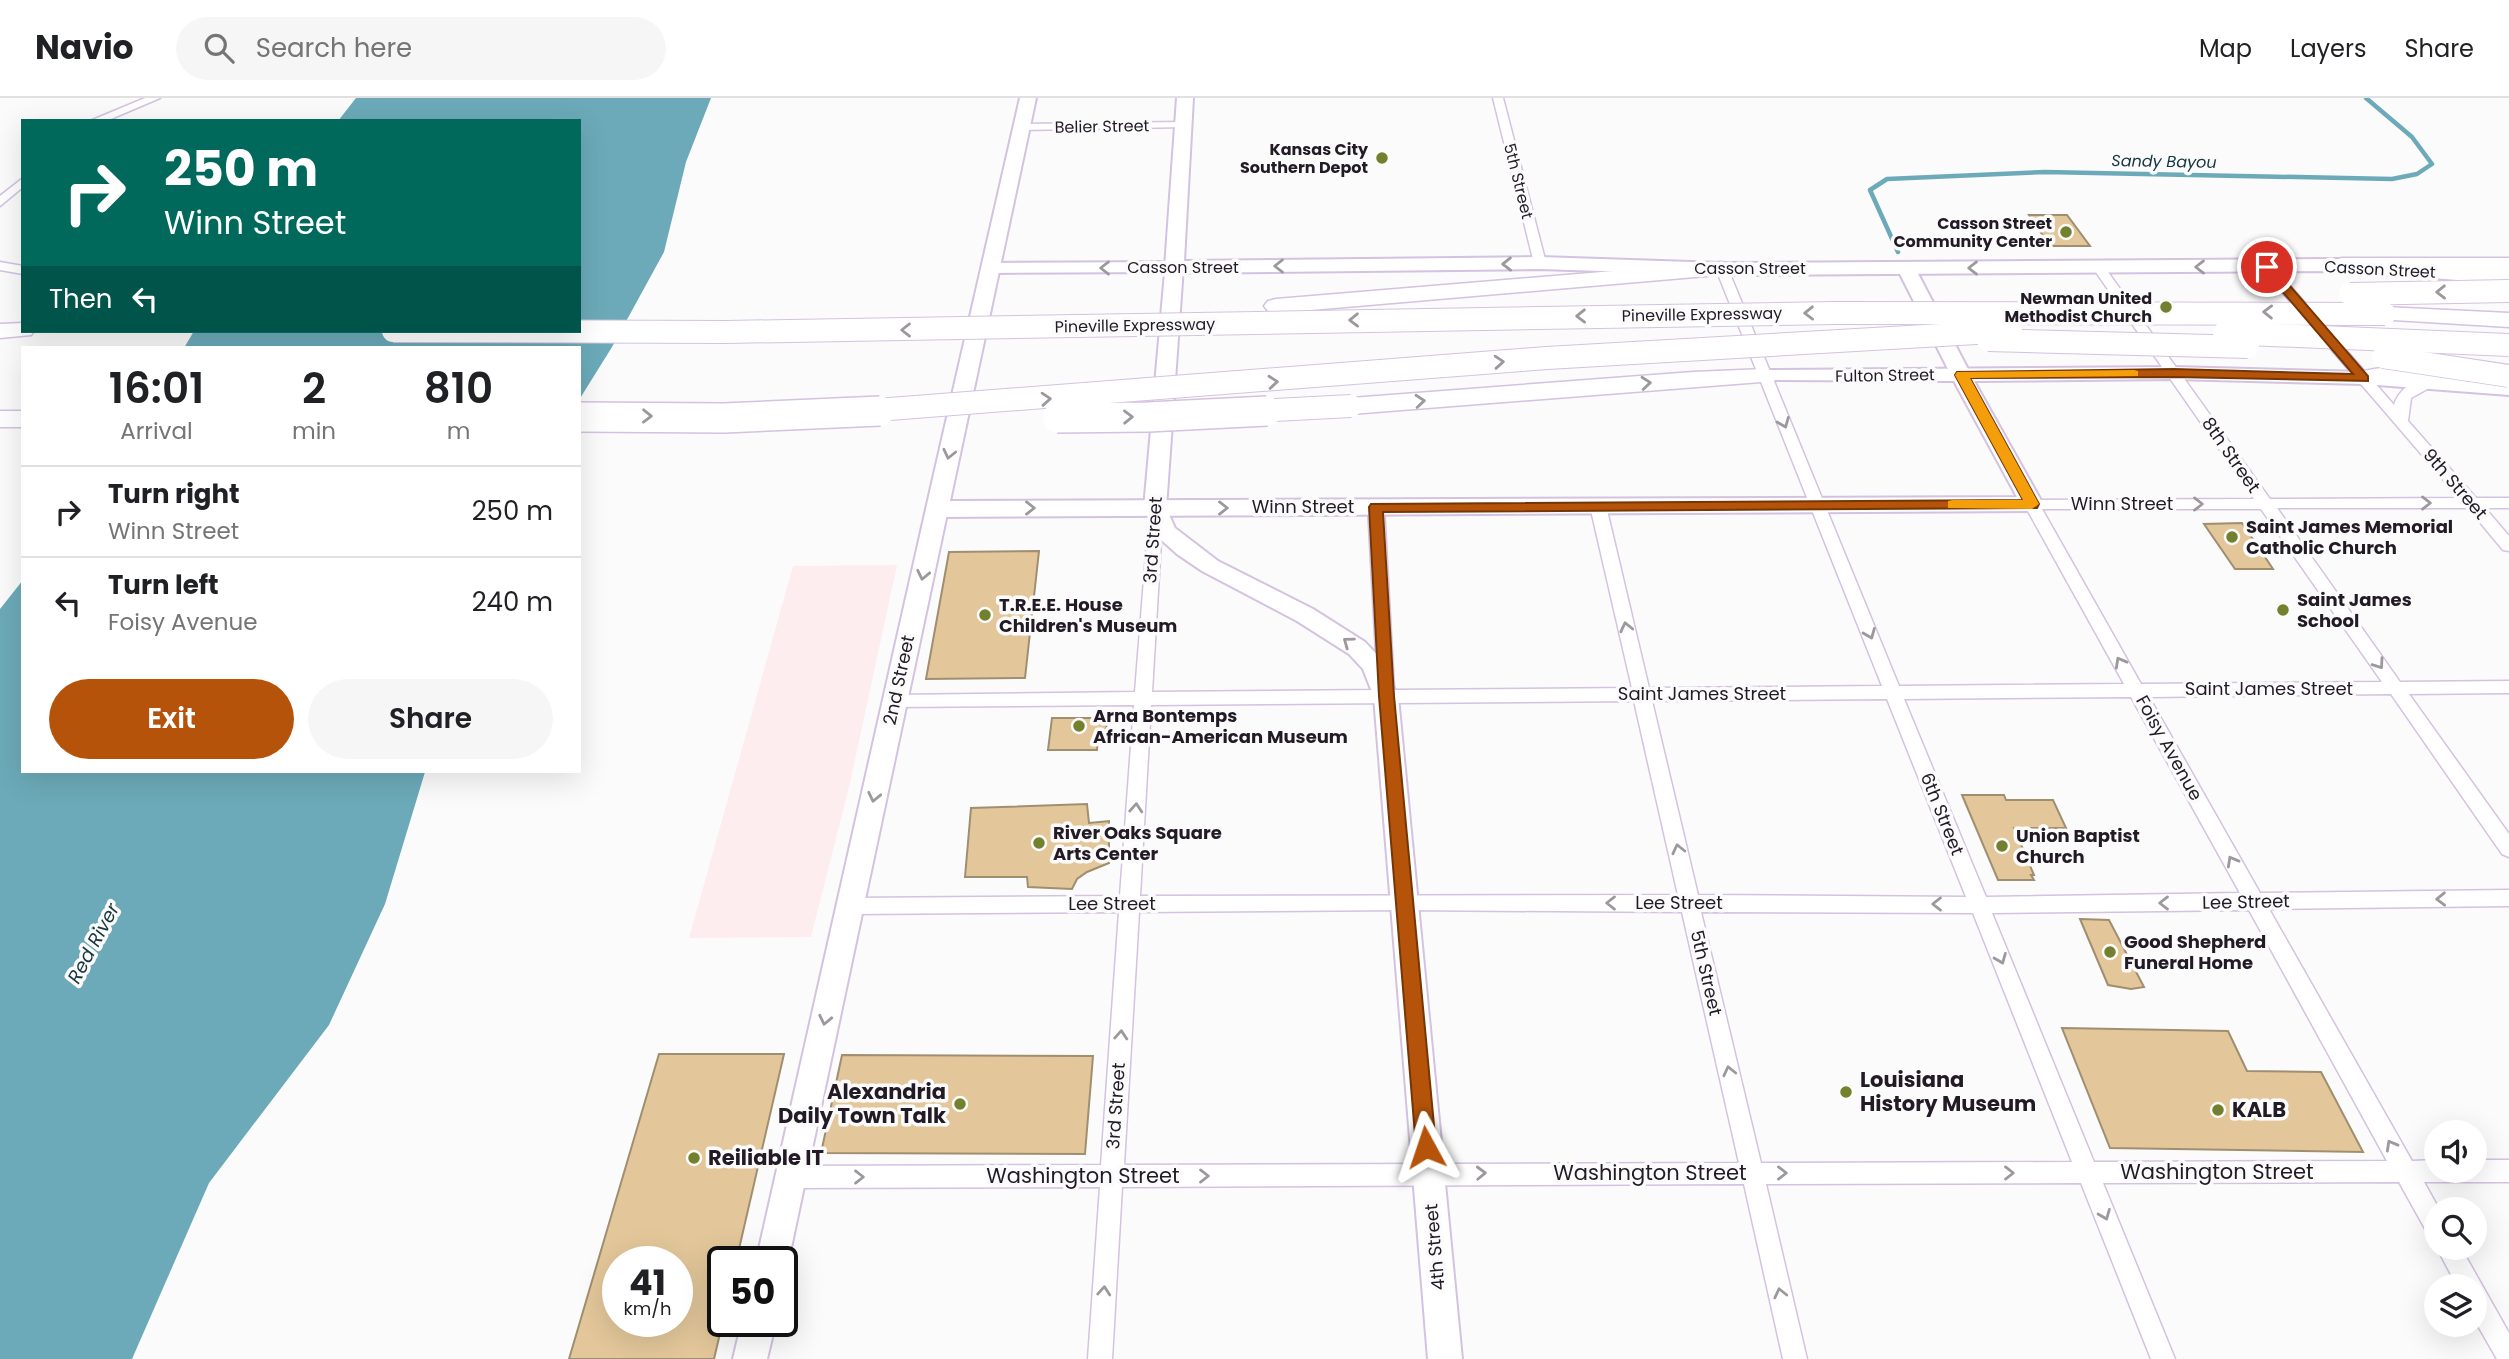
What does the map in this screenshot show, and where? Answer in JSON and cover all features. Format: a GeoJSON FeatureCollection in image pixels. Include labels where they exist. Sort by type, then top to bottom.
{"type":"FeatureCollection","features":[{"type":"Feature","properties":{"kind":"highway"},"geometry":{"type":"LineString","coordinates":[[2342,264],[2509,265]]}},
{"type":"Feature","properties":{"kind":"highway"},"geometry":{"type":"LineString","coordinates":[[946,330],[1722,269]]}},
{"type":"Feature","properties":{"kind":"highway"},"geometry":{"type":"LineString","coordinates":[[1877,312],[2220,295],[2509,291]]}},
{"type":"Feature","properties":{"kind":"highway"},"geometry":{"type":"LineString","coordinates":[[1877,312],[2385,314],[2509,320]]}},
{"type":"Feature","properties":{"kind":"highway","name":"Pineville Expressway"},"geometry":{"type":"LineString","coordinates":[[581,331],[946,330],[1296,321],[1877,312]]}},
{"type":"Feature","properties":{"kind":"highway"},"geometry":{"type":"LineString","coordinates":[[0,331],[21,330]]}},
{"type":"Feature","properties":{"kind":"highway"},"geometry":{"type":"LineString","coordinates":[[1938,336],[2032,330],[2120,330],[2509,345]]}},
{"type":"Feature","properties":{"kind":"highway"},"geometry":{"type":"LineString","coordinates":[[1938,336],[2358,354],[2509,375]]}},
{"type":"Feature","properties":{"kind":"highway","name":"Pineville Expressway"},"geometry":{"type":"LineString","coordinates":[[581,416],[741,418],[1188,389],[1393,370],[1675,349],[1773,345],[1832,338],[1938,336]]}},
{"type":"Feature","properties":{"kind":"highway"},"geometry":{"type":"LineString","coordinates":[[2364,378],[2438,370],[2509,375]]}},
{"type":"Feature","properties":{"kind":"highway"},"geometry":{"type":"LineString","coordinates":[[741,418],[1148,417],[1352,406],[1693,379],[1765,376]]}},
{"type":"Feature","properties":{"kind":"highway"},"geometry":{"type":"LineString","coordinates":[[0,419],[21,419]]}},
{"type":"Feature","properties":{"kind":"main road","name":"2nd Street"},"geometry":{"type":"LineString","coordinates":[[775,1246],[1028,98]]}},
{"type":"Feature","properties":{"kind":"main road","name":"3rd Street"},"geometry":{"type":"LineString","coordinates":[[1155,508],[1185,98]]}},
{"type":"Feature","properties":{"kind":"main road","name":"Casson Street"},"geometry":{"type":"LineString","coordinates":[[991,268],[1539,263],[1722,269],[2267,267],[2342,264],[2509,278]]}},
{"type":"Feature","properties":{"kind":"main road","name":"Foisy Avenue"},"geometry":{"type":"LineString","coordinates":[[1906,268],[2032,504]]}},
{"type":"Feature","properties":{"kind":"main road","name":"Fulton Street"},"geometry":{"type":"LineString","coordinates":[[1765,376],[2174,373],[2364,378],[2509,389]]}},
{"type":"Feature","properties":{"kind":"main road","name":"Winn Street"},"geometry":{"type":"LineString","coordinates":[[937,509],[2032,504]]}},
{"type":"Feature","properties":{"kind":"main road"},"geometry":{"type":"LineString","coordinates":[[1155,508],[1166,532],[1185,549],[1210,566],[1323,625],[1357,648],[1373,665],[1386,696]]}},
{"type":"Feature","properties":{"kind":"main road","name":"4th Street"},"geometry":{"type":"LineString","coordinates":[[1386,696],[1445,1359]]}},
{"type":"Feature","properties":{"kind":"main road"},"geometry":{"type":"LineString","coordinates":[[750,1359],[755,1337]]}},
{"type":"Feature","properties":{"kind":"street"},"geometry":{"type":"LineString","coordinates":[[100,119],[155,98]]}},
{"type":"Feature","properties":{"kind":"street","name":"5th Street"},"geometry":{"type":"LineString","coordinates":[[1498,98],[1539,263]]}},
{"type":"Feature","properties":{"kind":"street","name":"Belier Street"},"geometry":{"type":"LineString","coordinates":[[1020,127],[1183,125]]}},
{"type":"Feature","properties":{"kind":"street"},"geometry":{"type":"LineString","coordinates":[[0,202],[21,183]]}},
{"type":"Feature","properties":{"kind":"street"},"geometry":{"type":"LineString","coordinates":[[0,267],[21,270]]}},
{"type":"Feature","properties":{"kind":"street","name":"9th Street"},"geometry":{"type":"LineString","coordinates":[[2267,267],[2509,546]]}},
{"type":"Feature","properties":{"kind":"street","name":"8th Street"},"geometry":{"type":"LineString","coordinates":[[2099,268],[2509,849]]}},
{"type":"Feature","properties":{"kind":"street","name":"6th Street"},"geometry":{"type":"LineString","coordinates":[[1722,269],[2163,1359]]}},
{"type":"Feature","properties":{"kind":"street"},"geometry":{"type":"LineString","coordinates":[[2400,421],[2400,407],[2404,395],[2409,389],[2426,384]]}},
{"type":"Feature","properties":{"kind":"street","name":"Winn Street"},"geometry":{"type":"LineString","coordinates":[[2032,504],[2509,503]]}},
{"type":"Feature","properties":{"kind":"street","name":"Foisy Avenue"},"geometry":{"type":"LineString","coordinates":[[2032,504],[2424,1204]]}},
{"type":"Feature","properties":{"kind":"street","name":"5th Street"},"geometry":{"type":"LineString","coordinates":[[1598,506],[1795,1359]]}},
{"type":"Feature","properties":{"kind":"street","name":"4th Street"},"geometry":{"type":"LineString","coordinates":[[1376,507],[1386,696]]}},
{"type":"Feature","properties":{"kind":"street","name":"3rd Street"},"geometry":{"type":"LineString","coordinates":[[1100,1359],[1155,508]]}},
{"type":"Feature","properties":{"kind":"street","name":"Saint James Street"},"geometry":{"type":"LineString","coordinates":[[895,701],[2509,687]]}},
{"type":"Feature","properties":{"kind":"street","name":"Lee Street"},"geometry":{"type":"LineString","coordinates":[[850,906],[1405,902],[1979,905],[2509,898]]}},
{"type":"Feature","properties":{"kind":"street","name":"Washington Street"},"geometry":{"type":"LineString","coordinates":[[790,1177],[2509,1171]]}},
{"type":"Feature","properties":{"kind":"street"},"geometry":{"type":"LineString","coordinates":[[2487,1317],[2509,1356]]}},
{"type":"Feature","properties":{"kind":"shaded area"},"geometry":{"type":"Polygon","coordinates":[[[897,565],[850,783],[811,937],[689,938],[793,566],[897,565]]]}},
{"type":"Feature","properties":{"kind":"water"},"geometry":{"type":"Polygon","coordinates":[[[356,98],[711,98],[686,162],[664,252],[612,347],[581,397],[581,346],[185,346],[193,333],[581,333],[581,119],[340,119],[356,98]]]}},
{"type":"Feature","properties":{"kind":"water","name":"Red River"},"geometry":{"type":"Polygon","coordinates":[[[21,583],[21,773],[425,773],[385,904],[329,1025],[209,1183],[132,1359],[0,1359],[0,609],[21,583]]]}},
{"type":"Feature","properties":{"kind":"building","name":"Casson Street Community Center"},"geometry":{"type":"Polygon","coordinates":[[[2029,215],[2067,215],[2090,246],[2050,246],[2029,215]]]}},
{"type":"Feature","properties":{"kind":"building","name":"Saint James Memorial Catholic Church"},"geometry":{"type":"Polygon","coordinates":[[[2242,523],[2273,569],[2235,569],[2204,524],[2242,523]]]}},
{"type":"Feature","properties":{"kind":"building","name":"T.R.E.E. House Children's Museum"},"geometry":{"type":"Polygon","coordinates":[[[1039,551],[1025,678],[926,679],[949,552],[1039,551]]]}},
{"type":"Feature","properties":{"kind":"building","name":"Arna Bontemps African-American Museum"},"geometry":{"type":"Polygon","coordinates":[[[1052,718],[1107,718],[1106,736],[1098,735],[1097,750],[1048,750],[1052,718]]]}},
{"type":"Feature","properties":{"kind":"building","name":"Union Baptist Church"},"geometry":{"type":"Polygon","coordinates":[[[1962,795],[2004,795],[2006,800],[2053,800],[2066,828],[2014,828],[2034,880],[1998,880],[1962,795]]]}},
{"type":"Feature","properties":{"kind":"building","name":"River Oaks Square Arts Center"},"geometry":{"type":"Polygon","coordinates":[[[1087,804],[1089,823],[1109,821],[1109,863],[1077,879],[1072,889],[1028,887],[1027,877],[965,877],[971,808],[1087,804]]]}},
{"type":"Feature","properties":{"kind":"building","name":"Good Shepherd Funeral Home"},"geometry":{"type":"Polygon","coordinates":[[[2080,919],[2109,920],[2144,987],[2131,989],[2108,985],[2080,919]]]}},
{"type":"Feature","properties":{"kind":"building","name":"KALB"},"geometry":{"type":"Polygon","coordinates":[[[2062,1028],[2228,1031],[2247,1071],[2321,1072],[2363,1152],[2110,1148],[2062,1028]]]}},
{"type":"Feature","properties":{"kind":"building","name":"Reiliable IT"},"geometry":{"type":"Polygon","coordinates":[[[659,1054],[784,1054],[740,1246],[707,1246],[707,1337],[719,1337],[714,1359],[569,1359],[602,1247],[602,1337],[693,1337],[693,1246],[602,1246],[659,1054]]]}},
{"type":"Feature","properties":{"kind":"building","name":"Alexandria Daily Town Talk"},"geometry":{"type":"Polygon","coordinates":[[[842,1055],[1093,1056],[1085,1154],[821,1153],[842,1055]]]}},
{"type":"Feature","properties":{"kind":"waterway","name":"Sandy Bayou"},"geometry":{"type":"LineString","coordinates":[[1898,252],[1870,190],[1887,179],[2045,172],[2392,179],[2417,174],[2432,164],[2412,137],[2366,98]]}},
{"type":"Feature","properties":{"kind":"slow traffic"},"geometry":{"type":"LineString","coordinates":[[1953,505],[2032,504],[1961,375],[2134,373]]}},
{"type":"Feature","properties":{"kind":"place","name":"Kansas City Southern Depot"},"geometry":{"type":"Point","coordinates":[1382,158]}},
{"type":"Feature","properties":{"kind":"place","name":"Casson Street Community Center"},"geometry":{"type":"Point","coordinates":[2066,232]}},
{"type":"Feature","properties":{"kind":"place","name":"Newman United Methodist Church"},"geometry":{"type":"Point","coordinates":[2166,307]}},
{"type":"Feature","properties":{"kind":"place","name":"Saint James Memorial Catholic Church"},"geometry":{"type":"Point","coordinates":[2232,537]}},
{"type":"Feature","properties":{"kind":"place","name":"Saint James School"},"geometry":{"type":"Point","coordinates":[2283,610]}},
{"type":"Feature","properties":{"kind":"place","name":"T.R.E.E. House Children's Museum"},"geometry":{"type":"Point","coordinates":[985,615]}},
{"type":"Feature","properties":{"kind":"place","name":"Arna Bontemps African-American Museum"},"geometry":{"type":"Point","coordinates":[1079,726]}},
{"type":"Feature","properties":{"kind":"place","name":"River Oaks Square Arts Center"},"geometry":{"type":"Point","coordinates":[1039,843]}},
{"type":"Feature","properties":{"kind":"place","name":"Union Baptist Church"},"geometry":{"type":"Point","coordinates":[2002,846]}},
{"type":"Feature","properties":{"kind":"place","name":"Good Shepherd Funeral Home"},"geometry":{"type":"Point","coordinates":[2110,952]}},
{"type":"Feature","properties":{"kind":"place","name":"Louisiana History Museum"},"geometry":{"type":"Point","coordinates":[1846,1092]}},
{"type":"Feature","properties":{"kind":"place","name":"Alexandria Daily Town Talk"},"geometry":{"type":"Point","coordinates":[960,1104]}},
{"type":"Feature","properties":{"kind":"place","name":"KALB"},"geometry":{"type":"Point","coordinates":[2218,1110]}},
{"type":"Feature","properties":{"kind":"place","name":"Reiliable IT"},"geometry":{"type":"Point","coordinates":[694,1158]}},
{"type":"Feature","properties":{"kind":"route"},"geometry":{"type":"LineString","coordinates":[[1426,1147],[1386,696],[1376,507],[2032,504],[1961,375],[2174,373],[2364,378],[2267,267]]}}]}
